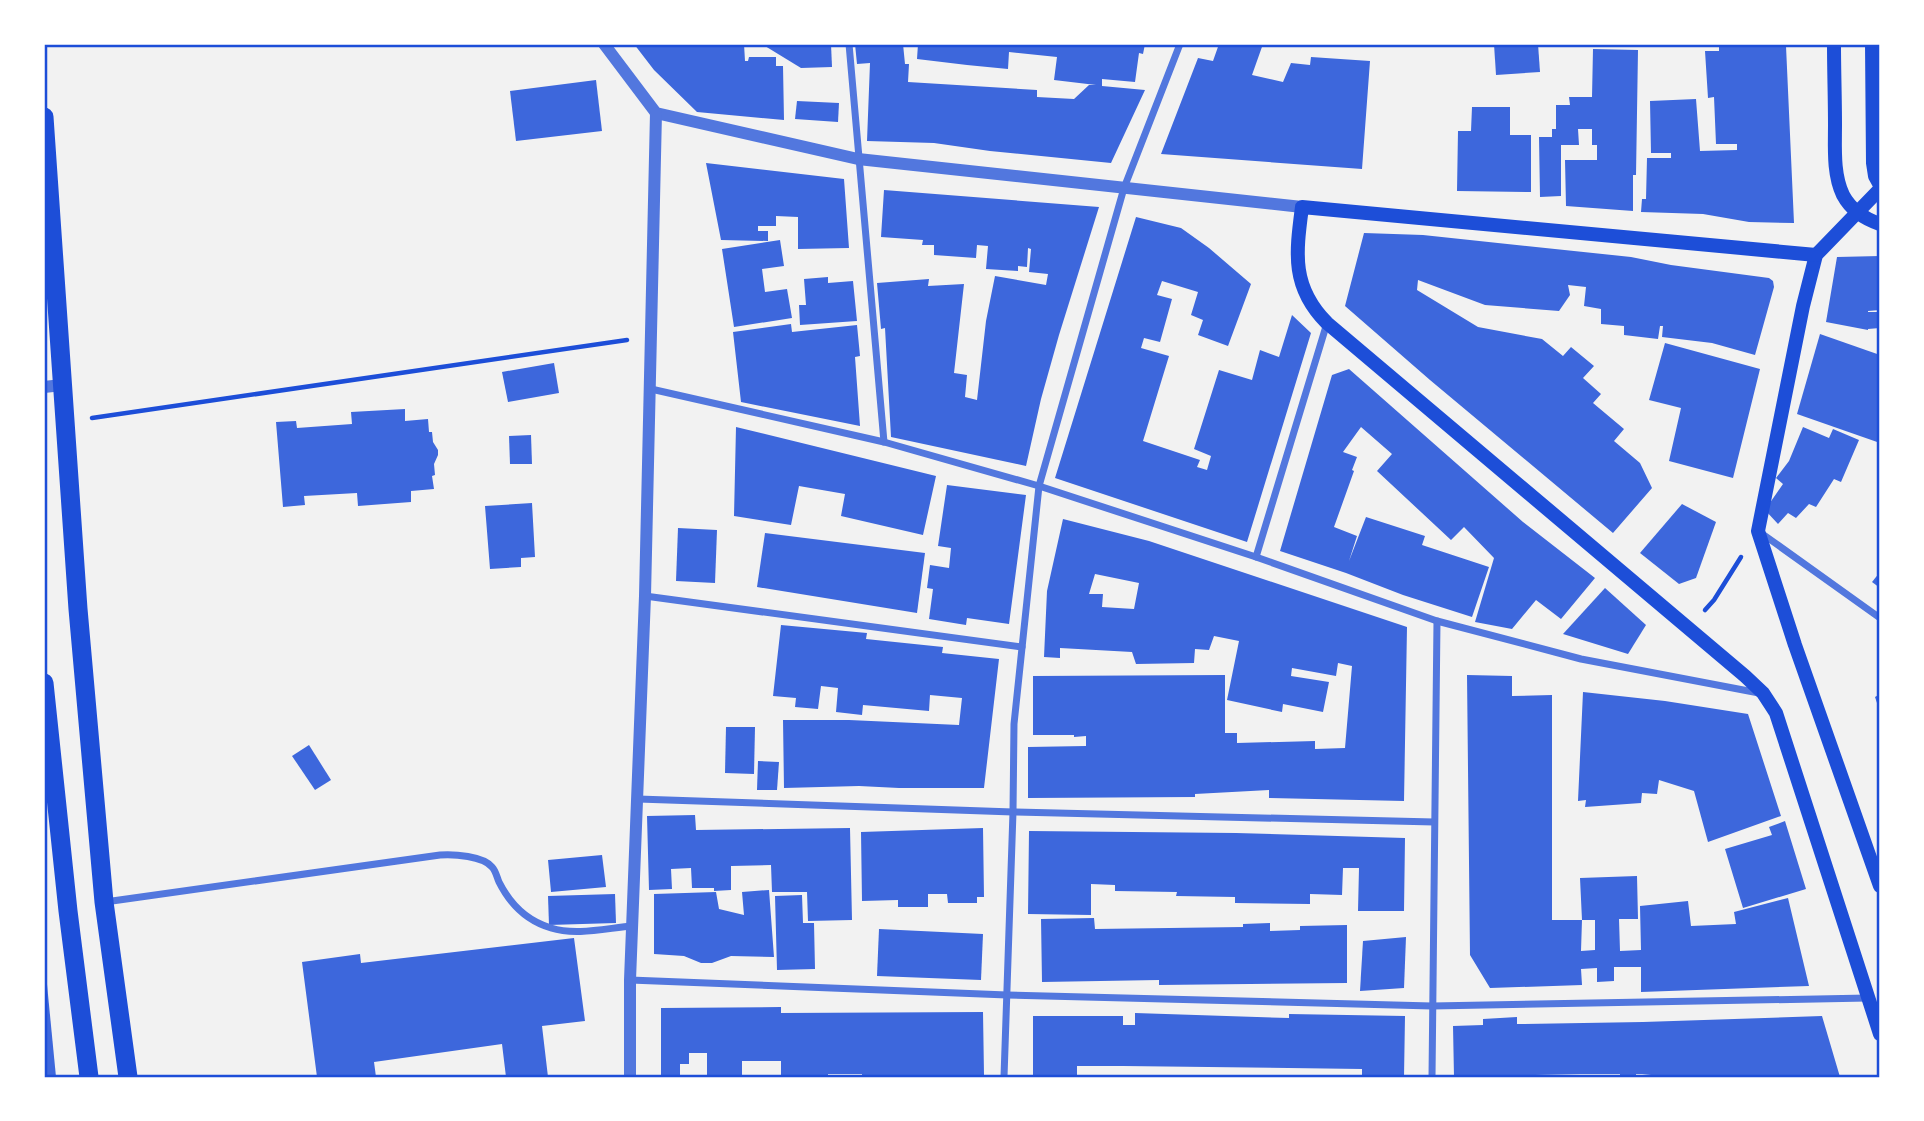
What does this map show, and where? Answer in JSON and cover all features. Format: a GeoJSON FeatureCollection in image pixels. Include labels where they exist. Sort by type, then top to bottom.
{"type":"FeatureCollection","features":[{"type":"Feature","properties":{"kind":"highway"},"geometry":{"type":"LineString","coordinates":[[44,117],[53,386],[66,422],[78,608],[104,902],[128,1077]]}},
{"type":"Feature","properties":{"kind":"highway"},"geometry":{"type":"LineString","coordinates":[[44,683],[66,897],[89,1077]]}},
{"type":"Feature","properties":{"kind":"main road"},"geometry":{"type":"LineString","coordinates":[[1834,44],[1838,180],[1843,194],[1858,213],[1880,225]]}},
{"type":"Feature","properties":{"kind":"main road"},"geometry":{"type":"LineString","coordinates":[[1872,44],[1873,163],[1880,187],[1816,255],[1803,306],[1758,531],[1880,886]]}},
{"type":"Feature","properties":{"kind":"main road"},"geometry":{"type":"LineString","coordinates":[[1816,255],[1301,207],[1296,253],[1300,280],[1308,299],[1327,323],[1763,694],[1776,712],[1880,1034]]}},
{"type":"Feature","properties":{"kind":"street"},"geometry":{"type":"LineString","coordinates":[[604,44],[656,113],[645,596],[630,980],[631,1077]]}},
{"type":"Feature","properties":{"kind":"street"},"geometry":{"type":"LineString","coordinates":[[849,44],[884,442]]}},
{"type":"Feature","properties":{"kind":"street"},"geometry":{"type":"LineString","coordinates":[[1004,1077],[1014,724],[1039,486],[1124,188],[1180,44]]}},
{"type":"Feature","properties":{"kind":"street"},"geometry":{"type":"LineString","coordinates":[[656,113],[858,159],[1301,207]]}},
{"type":"Feature","properties":{"kind":"street"},"geometry":{"type":"LineString","coordinates":[[1256,557],[1327,323]]}},
{"type":"Feature","properties":{"kind":"street"},"geometry":{"type":"LineString","coordinates":[[650,389],[884,442],[1039,486],[1256,557],[1437,621],[1581,659],[1763,694]]}},
{"type":"Feature","properties":{"kind":"street"},"geometry":{"type":"LineString","coordinates":[[1758,531],[1880,618]]}},
{"type":"Feature","properties":{"kind":"street"},"geometry":{"type":"LineString","coordinates":[[645,596],[1022,647]]}},
{"type":"Feature","properties":{"kind":"street"},"geometry":{"type":"LineString","coordinates":[[1432,1077],[1437,621]]}},
{"type":"Feature","properties":{"kind":"street"},"geometry":{"type":"LineString","coordinates":[[638,799],[1013,812],[1434,822]]}},
{"type":"Feature","properties":{"kind":"street"},"geometry":{"type":"LineString","coordinates":[[104,902],[426,856],[454,855],[481,861],[492,867],[509,900],[518,910],[539,924],[564,931],[633,926]]}},
{"type":"Feature","properties":{"kind":"street"},"geometry":{"type":"LineString","coordinates":[[630,980],[1007,995],[1432,1006],[1868,998]]}},
{"type":"Feature","properties":{"kind":"path"},"geometry":{"type":"LineString","coordinates":[[66,422],[652,336]]}},
{"type":"Feature","properties":{"kind":"path"},"geometry":{"type":"LineString","coordinates":[[1688,629],[1714,600],[1758,531]]}},
{"type":"Feature","properties":{"kind":"building"},"geometry":{"type":"Polygon","coordinates":[[[634,44],[727,47],[728,44],[744,44],[745,61],[748,61],[749,57],[776,57],[776,66],[783,66],[784,120],[697,112],[654,70],[634,44]]]}},
{"type":"Feature","properties":{"kind":"building"},"geometry":{"type":"Polygon","coordinates":[[[764,44],[831,44],[832,67],[801,68],[764,44]]]}},
{"type":"Feature","properties":{"kind":"building"},"geometry":{"type":"Polygon","coordinates":[[[855,44],[903,44],[905,64],[909,64],[908,82],[1037,90],[1037,97],[1074,99],[1089,85],[1096,85],[1054,80],[1057,57],[1009,52],[1008,69],[917,59],[918,44],[1145,44],[1143,54],[1139,53],[1135,82],[1102,79],[1102,86],[1145,90],[1111,163],[934,143],[867,141],[870,63],[857,64],[855,44]]]}},
{"type":"Feature","properties":{"kind":"building"},"geometry":{"type":"Polygon","coordinates":[[[1219,44],[1263,44],[1252,75],[1283,82],[1291,63],[1310,65],[1311,57],[1370,61],[1362,169],[1161,154],[1198,58],[1213,61],[1219,44]]]}},
{"type":"Feature","properties":{"kind":"building"},"geometry":{"type":"Polygon","coordinates":[[[1494,44],[1538,44],[1540,72],[1496,75],[1494,44]]]}},
{"type":"Feature","properties":{"kind":"building"},"geometry":{"type":"Polygon","coordinates":[[[1719,44],[1786,46],[1794,223],[1749,222],[1703,214],[1641,212],[1642,199],[1646,199],[1647,158],[1671,158],[1671,153],[1651,153],[1650,101],[1696,99],[1700,151],[1737,150],[1737,144],[1716,144],[1714,97],[1708,98],[1705,51],[1719,51],[1719,44]]]}},
{"type":"Feature","properties":{"kind":"building"},"geometry":{"type":"Polygon","coordinates":[[[1593,49],[1638,50],[1633,211],[1566,206],[1565,160],[1597,160],[1597,145],[1592,145],[1592,129],[1578,129],[1579,145],[1561,145],[1561,196],[1540,197],[1539,137],[1552,137],[1552,129],[1556,129],[1556,105],[1570,105],[1569,97],[1592,97],[1593,49]]]}},
{"type":"Feature","properties":{"kind":"building"},"geometry":{"type":"Polygon","coordinates":[[[596,80],[602,131],[516,141],[510,91],[596,80]]]}},
{"type":"Feature","properties":{"kind":"building"},"geometry":{"type":"Polygon","coordinates":[[[797,101],[839,103],[838,122],[795,119],[797,101]]]}},
{"type":"Feature","properties":{"kind":"building"},"geometry":{"type":"Polygon","coordinates":[[[1472,107],[1510,107],[1510,135],[1531,135],[1531,192],[1457,191],[1458,131],[1471,131],[1472,107]]]}},
{"type":"Feature","properties":{"kind":"building"},"geometry":{"type":"Polygon","coordinates":[[[706,163],[844,179],[849,248],[798,249],[798,217],[776,216],[776,226],[758,226],[758,231],[768,231],[768,241],[721,240],[706,163]]]}},
{"type":"Feature","properties":{"kind":"building"},"geometry":{"type":"Polygon","coordinates":[[[884,190],[1099,207],[1059,335],[1026,466],[891,437],[885,328],[881,329],[877,283],[929,279],[928,286],[964,284],[954,373],[967,375],[965,397],[977,400],[986,321],[995,276],[1046,285],[1048,274],[1029,272],[1031,249],[1028,248],[1027,267],[1018,266],[1018,271],[986,269],[988,246],[977,245],[976,258],[934,255],[934,245],[922,245],[923,240],[881,237],[884,190]]]}},
{"type":"Feature","properties":{"kind":"building"},"geometry":{"type":"Polygon","coordinates":[[[1136,217],[1181,228],[1251,284],[1228,346],[1198,335],[1203,320],[1191,315],[1198,292],[1162,281],[1157,295],[1172,299],[1160,342],[1144,338],[1141,348],[1169,356],[1143,441],[1200,460],[1197,467],[1207,470],[1211,456],[1194,449],[1219,370],[1252,380],[1260,350],[1279,357],[1292,315],[1311,333],[1247,542],[1055,478],[1136,217]]]}},
{"type":"Feature","properties":{"kind":"building"},"geometry":{"type":"Polygon","coordinates":[[[1364,233],[1423,235],[1631,257],[1769,278],[1774,287],[1755,355],[1712,343],[1662,337],[1663,326],[1660,326],[1658,339],[1624,335],[1624,326],[1601,324],[1601,309],[1584,306],[1586,287],[1568,285],[1570,295],[1559,311],[1485,305],[1418,280],[1417,290],[1478,327],[1542,339],[1563,356],[1571,347],[1594,366],[1583,378],[1601,394],[1593,403],[1624,429],[1614,441],[1640,463],[1652,488],[1613,533],[1345,306],[1364,233]]]}},
{"type":"Feature","properties":{"kind":"building"},"geometry":{"type":"Polygon","coordinates":[[[780,240],[784,266],[762,269],[765,292],[787,289],[792,318],[734,327],[722,249],[780,240]]]}},
{"type":"Feature","properties":{"kind":"building"},"geometry":{"type":"Polygon","coordinates":[[[1880,256],[1880,310],[1868,312],[1880,312],[1880,328],[1868,330],[1826,322],[1837,257],[1880,256]]]}},
{"type":"Feature","properties":{"kind":"building"},"geometry":{"type":"Polygon","coordinates":[[[828,277],[828,283],[853,281],[857,321],[800,325],[799,305],[806,305],[804,279],[828,277]]]}},
{"type":"Feature","properties":{"kind":"building"},"geometry":{"type":"Polygon","coordinates":[[[791,324],[792,332],[857,325],[860,356],[855,357],[860,426],[741,402],[733,332],[791,324]]]}},
{"type":"Feature","properties":{"kind":"building"},"geometry":{"type":"Polygon","coordinates":[[[1820,334],[1880,355],[1880,443],[1797,414],[1820,334]]]}},
{"type":"Feature","properties":{"kind":"building"},"geometry":{"type":"Polygon","coordinates":[[[1665,343],[1760,369],[1733,478],[1669,461],[1681,408],[1649,400],[1665,343]]]}},
{"type":"Feature","properties":{"kind":"building"},"geometry":{"type":"Polygon","coordinates":[[[554,363],[559,393],[508,402],[502,372],[554,363]]]}},
{"type":"Feature","properties":{"kind":"building"},"geometry":{"type":"Polygon","coordinates":[[[1349,369],[1523,522],[1595,578],[1561,619],[1536,600],[1512,629],[1475,622],[1494,558],[1464,527],[1451,540],[1377,471],[1392,454],[1361,427],[1343,452],[1357,457],[1334,527],[1357,536],[1349,561],[1366,517],[1425,536],[1422,545],[1489,567],[1472,617],[1280,551],[1332,375],[1349,369]]]}},
{"type":"Feature","properties":{"kind":"building"},"geometry":{"type":"Polygon","coordinates":[[[405,409],[405,421],[428,419],[429,432],[432,432],[433,442],[438,450],[434,464],[435,475],[432,476],[434,489],[411,491],[411,502],[358,506],[357,493],[304,496],[305,505],[283,507],[276,422],[296,421],[297,428],[352,424],[351,412],[405,409]]]}},
{"type":"Feature","properties":{"kind":"building"},"geometry":{"type":"Polygon","coordinates":[[[736,427],[936,476],[923,535],[841,516],[845,494],[799,486],[791,525],[734,516],[736,427]]]}},
{"type":"Feature","properties":{"kind":"building"},"geometry":{"type":"Polygon","coordinates":[[[1803,427],[1829,438],[1833,429],[1859,440],[1841,482],[1834,479],[1816,507],[1809,504],[1796,518],[1788,513],[1778,524],[1765,510],[1783,484],[1776,478],[1789,461],[1803,427]]]}},
{"type":"Feature","properties":{"kind":"building"},"geometry":{"type":"Polygon","coordinates":[[[531,435],[532,464],[510,464],[509,436],[531,435]]]}},
{"type":"Feature","properties":{"kind":"building"},"geometry":{"type":"Polygon","coordinates":[[[947,485],[1026,495],[1009,624],[967,618],[966,625],[929,619],[933,589],[927,588],[930,565],[949,568],[951,548],[938,546],[947,485]]]}},
{"type":"Feature","properties":{"kind":"building"},"geometry":{"type":"Polygon","coordinates":[[[532,503],[535,557],[521,558],[521,567],[490,569],[485,506],[532,503]]]}},
{"type":"Feature","properties":{"kind":"building"},"geometry":{"type":"Polygon","coordinates":[[[1682,504],[1716,522],[1696,578],[1679,584],[1640,553],[1682,504]]]}},
{"type":"Feature","properties":{"kind":"building"},"geometry":{"type":"Polygon","coordinates":[[[1063,519],[1149,541],[1407,627],[1404,801],[1269,798],[1269,790],[1195,794],[1195,797],[1028,798],[1028,747],[1086,746],[1086,736],[1033,735],[1033,676],[1225,675],[1225,733],[1237,733],[1237,743],[1315,741],[1315,749],[1345,748],[1352,666],[1338,663],[1336,676],[1292,668],[1291,676],[1329,682],[1323,712],[1283,704],[1282,712],[1227,700],[1239,641],[1214,636],[1209,650],[1195,649],[1194,663],[1136,664],[1132,652],[1060,648],[1060,658],[1044,657],[1047,591],[1063,519]],[[1095,574],[1089,594],[1103,594],[1102,607],[1134,609],[1139,583],[1095,574]]]}},
{"type":"Feature","properties":{"kind":"building"},"geometry":{"type":"Polygon","coordinates":[[[678,528],[717,530],[715,583],[676,581],[678,528]]]}},
{"type":"Feature","properties":{"kind":"building"},"geometry":{"type":"Polygon","coordinates":[[[765,533],[925,553],[917,613],[757,587],[765,533]]]}},
{"type":"Feature","properties":{"kind":"building"},"geometry":{"type":"Polygon","coordinates":[[[1880,572],[1880,588],[1872,582],[1880,572]]]}},
{"type":"Feature","properties":{"kind":"building"},"geometry":{"type":"Polygon","coordinates":[[[1605,588],[1646,625],[1628,654],[1563,634],[1605,588]]]}},
{"type":"Feature","properties":{"kind":"building"},"geometry":{"type":"Polygon","coordinates":[[[781,625],[867,633],[866,639],[943,647],[942,653],[999,659],[984,788],[784,788],[783,720],[959,725],[962,698],[930,695],[929,711],[863,705],[862,715],[836,712],[838,688],[821,686],[818,709],[795,707],[796,698],[773,696],[781,625]]]}},
{"type":"Feature","properties":{"kind":"building"},"geometry":{"type":"Polygon","coordinates":[[[1467,675],[1512,676],[1512,696],[1552,695],[1552,920],[1582,920],[1580,878],[1637,876],[1638,919],[1619,919],[1620,951],[1641,950],[1640,906],[1688,901],[1691,926],[1736,924],[1734,912],[1788,898],[1809,986],[1641,992],[1641,967],[1614,967],[1614,981],[1597,982],[1597,968],[1581,969],[1582,985],[1490,988],[1470,955],[1467,675]],[[1582,920],[1581,951],[1595,950],[1595,920],[1582,920]]]}},
{"type":"Feature","properties":{"kind":"building"},"geometry":{"type":"Polygon","coordinates":[[[1583,692],[1748,714],[1781,816],[1708,842],[1694,791],[1659,780],[1657,794],[1642,793],[1641,803],[1585,807],[1586,800],[1578,801],[1583,692]]]}},
{"type":"Feature","properties":{"kind":"building"},"geometry":{"type":"Polygon","coordinates":[[[1880,694],[1880,712],[1875,697],[1880,694]]]}},
{"type":"Feature","properties":{"kind":"building"},"geometry":{"type":"Polygon","coordinates":[[[726,727],[755,727],[754,774],[725,773],[726,727]]]}},
{"type":"Feature","properties":{"kind":"building"},"geometry":{"type":"Polygon","coordinates":[[[309,745],[331,780],[315,790],[292,756],[309,745]]]}},
{"type":"Feature","properties":{"kind":"building"},"geometry":{"type":"Polygon","coordinates":[[[758,761],[779,762],[777,790],[757,790],[758,761]]]}},
{"type":"Feature","properties":{"kind":"building"},"geometry":{"type":"Polygon","coordinates":[[[695,815],[696,830],[850,828],[852,920],[808,921],[807,892],[772,892],[771,865],[731,866],[731,890],[692,888],[691,868],[671,869],[672,889],[649,890],[647,816],[695,815]]]}},
{"type":"Feature","properties":{"kind":"building"},"geometry":{"type":"Polygon","coordinates":[[[1785,821],[1806,889],[1743,908],[1725,849],[1772,835],[1769,827],[1785,821]]]}},
{"type":"Feature","properties":{"kind":"building"},"geometry":{"type":"Polygon","coordinates":[[[983,828],[984,897],[977,897],[977,903],[948,903],[947,894],[928,894],[928,907],[898,907],[898,900],[862,901],[861,832],[983,828]]]}},
{"type":"Feature","properties":{"kind":"building"},"geometry":{"type":"Polygon","coordinates":[[[1029,831],[1405,838],[1404,911],[1358,911],[1359,868],[1343,868],[1342,895],[1310,894],[1310,904],[1235,903],[1235,897],[1115,891],[1115,885],[1091,884],[1091,915],[1028,914],[1029,831]]]}},
{"type":"Feature","properties":{"kind":"building"},"geometry":{"type":"Polygon","coordinates":[[[602,855],[606,887],[551,892],[548,860],[602,855]]]}},
{"type":"Feature","properties":{"kind":"building"},"geometry":{"type":"Polygon","coordinates":[[[769,890],[774,957],[731,956],[712,963],[701,963],[684,956],[654,954],[654,894],[716,892],[719,909],[744,915],[742,892],[769,890]]]}},
{"type":"Feature","properties":{"kind":"building"},"geometry":{"type":"Polygon","coordinates":[[[615,894],[616,923],[549,925],[548,896],[615,894]]]}},
{"type":"Feature","properties":{"kind":"building"},"geometry":{"type":"Polygon","coordinates":[[[802,895],[803,923],[814,923],[815,969],[777,970],[775,896],[802,895]]]}},
{"type":"Feature","properties":{"kind":"building"},"geometry":{"type":"Polygon","coordinates":[[[1094,918],[1095,929],[1243,927],[1243,924],[1270,923],[1270,931],[1300,930],[1300,926],[1347,925],[1347,983],[1159,985],[1159,980],[1042,982],[1041,919],[1094,918]]]}},
{"type":"Feature","properties":{"kind":"building"},"geometry":{"type":"Polygon","coordinates":[[[879,929],[983,934],[981,980],[877,976],[879,929]]]}},
{"type":"Feature","properties":{"kind":"building"},"geometry":{"type":"Polygon","coordinates":[[[1406,937],[1404,988],[1360,991],[1363,941],[1406,937]]]}},
{"type":"Feature","properties":{"kind":"building"},"geometry":{"type":"Polygon","coordinates":[[[574,938],[585,1021],[542,1026],[548,1077],[506,1077],[502,1044],[374,1062],[376,1077],[317,1077],[302,962],[360,954],[361,963],[574,938]]]}},
{"type":"Feature","properties":{"kind":"building"},"geometry":{"type":"Polygon","coordinates":[[[46,974],[56,1077],[44,1077],[46,974]]]}},
{"type":"Feature","properties":{"kind":"building"},"geometry":{"type":"Polygon","coordinates":[[[781,1007],[781,1013],[983,1012],[984,1075],[862,1077],[862,1074],[828,1074],[828,1077],[781,1077],[781,1061],[742,1061],[742,1075],[707,1075],[707,1053],[689,1053],[689,1064],[680,1064],[680,1077],[661,1077],[661,1008],[781,1007]]]}},
{"type":"Feature","properties":{"kind":"building"},"geometry":{"type":"Polygon","coordinates":[[[1135,1013],[1289,1018],[1289,1014],[1405,1016],[1404,1077],[1362,1077],[1362,1069],[1077,1066],[1077,1077],[1033,1077],[1033,1016],[1123,1016],[1123,1025],[1135,1025],[1135,1013]]]}},
{"type":"Feature","properties":{"kind":"building"},"geometry":{"type":"Polygon","coordinates":[[[1822,1016],[1840,1077],[1669,1077],[1636,1074],[1636,1077],[1620,1077],[1620,1074],[1580,1074],[1454,1077],[1453,1026],[1483,1025],[1483,1019],[1517,1017],[1517,1024],[1523,1024],[1822,1016]]]}}]}
